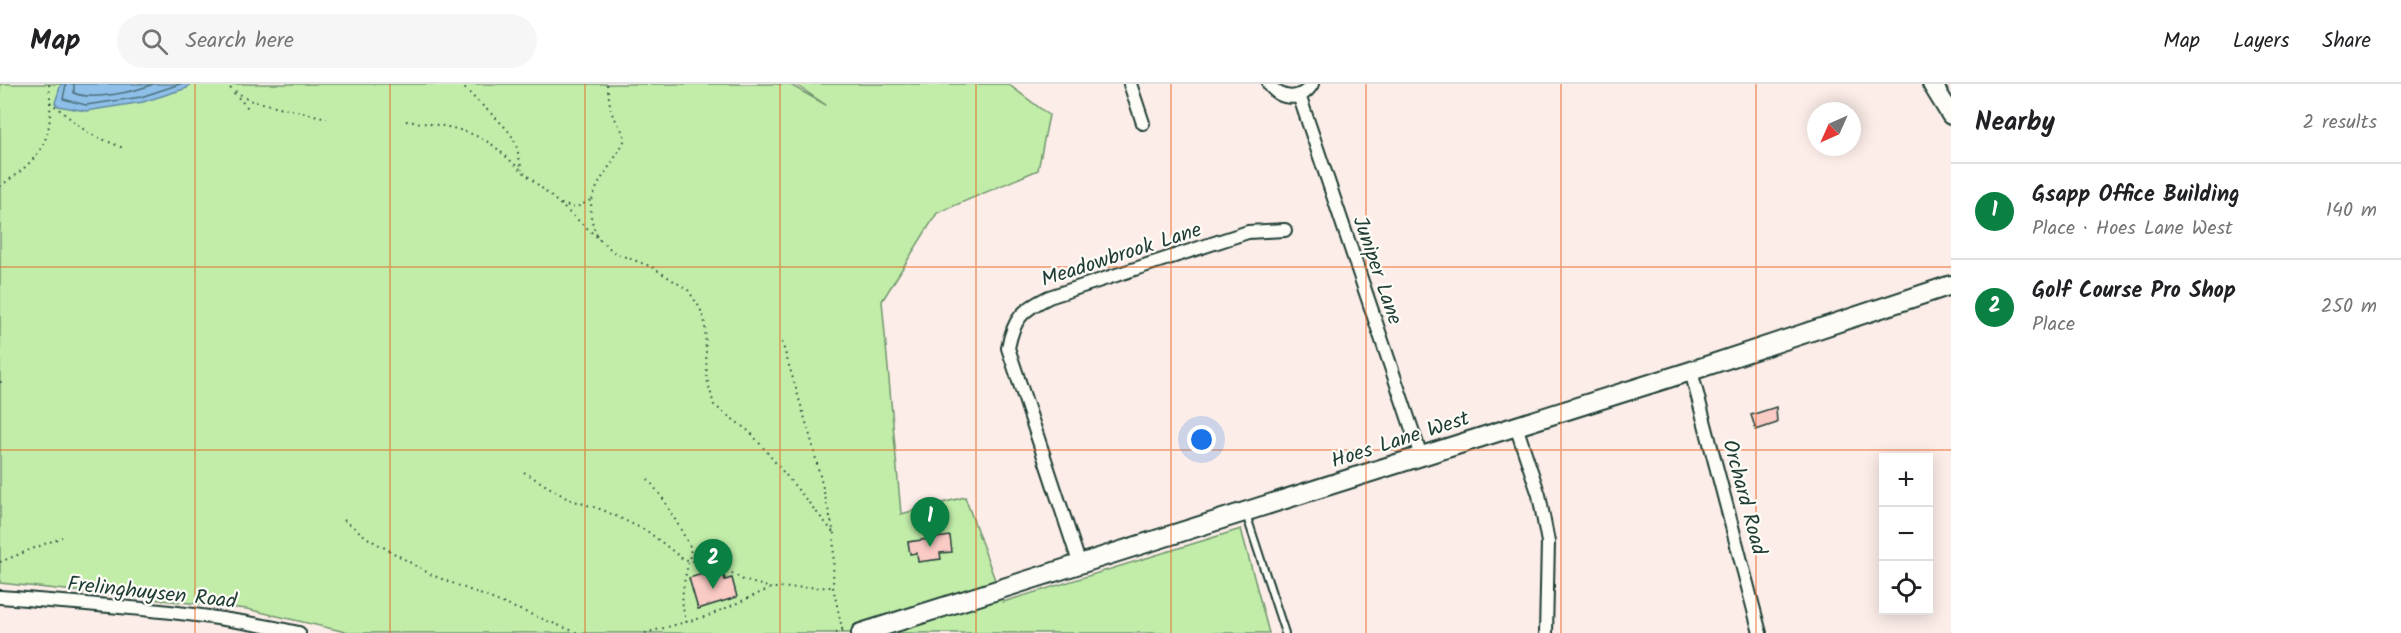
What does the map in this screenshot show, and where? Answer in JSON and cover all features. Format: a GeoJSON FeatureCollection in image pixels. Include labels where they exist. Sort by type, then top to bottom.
{"type":"FeatureCollection","features":[{"type":"Feature","properties":{"kind":"street"},"geometry":{"type":"LineString","coordinates":[[1130,84],[1143,123]]}},
{"type":"Feature","properties":{"kind":"street"},"geometry":{"type":"LineString","coordinates":[[1269,84],[1277,94],[1284,97],[1299,95],[1312,84]]}},
{"type":"Feature","properties":{"kind":"street"},"geometry":{"type":"LineString","coordinates":[[1932,84],[1951,115]]}},
{"type":"Feature","properties":{"kind":"street","name":"Juniper Lane"},"geometry":{"type":"LineString","coordinates":[[1299,95],[1421,456]]}},
{"type":"Feature","properties":{"kind":"street","name":"Meadowbrook Lane"},"geometry":{"type":"LineString","coordinates":[[1080,565],[1008,348],[1012,328],[1026,308],[1049,297],[1248,232],[1286,230]]}},
{"type":"Feature","properties":{"kind":"street","name":"Hoes Lane West"},"geometry":{"type":"LineString","coordinates":[[861,633],[1691,371],[1951,285]]}},
{"type":"Feature","properties":{"kind":"street","name":"Orchard Road"},"geometry":{"type":"LineString","coordinates":[[1691,371],[1760,633]]}},
{"type":"Feature","properties":{"kind":"street"},"geometry":{"type":"LineString","coordinates":[[1516,426],[1539,495],[1548,542],[1546,633]]}},
{"type":"Feature","properties":{"kind":"street","name":"Frelinghuysen Road"},"geometry":{"type":"LineString","coordinates":[[0,597],[250,622],[299,633]]}},
{"type":"Feature","properties":{"kind":"lane"},"geometry":{"type":"LineString","coordinates":[[1246,513],[1285,633]]}},
{"type":"Feature","properties":{"kind":"path"},"geometry":{"type":"LineString","coordinates":[[0,186],[37,156],[48,131],[49,84]]}},
{"type":"Feature","properties":{"kind":"path"},"geometry":{"type":"LineString","coordinates":[[226,84],[249,109]]}},
{"type":"Feature","properties":{"kind":"path"},"geometry":{"type":"LineString","coordinates":[[461,84],[480,106],[507,129],[514,140],[522,170]]}},
{"type":"Feature","properties":{"kind":"path"},"geometry":{"type":"LineString","coordinates":[[602,243],[593,228],[589,215],[591,200],[624,141],[624,135],[611,112],[608,84]]}},
{"type":"Feature","properties":{"kind":"path"},"geometry":{"type":"LineString","coordinates":[[230,88],[249,100],[327,118]]}},
{"type":"Feature","properties":{"kind":"path"},"geometry":{"type":"LineString","coordinates":[[50,102],[88,133],[123,148]]}},
{"type":"Feature","properties":{"kind":"path"},"geometry":{"type":"LineString","coordinates":[[406,121],[471,132],[494,146],[615,253],[652,267],[688,290],[700,308],[705,323],[707,379],[714,405],[751,433],[833,532]]}},
{"type":"Feature","properties":{"kind":"path"},"geometry":{"type":"LineString","coordinates":[[559,203],[575,208],[591,200]]}},
{"type":"Feature","properties":{"kind":"path"},"geometry":{"type":"LineString","coordinates":[[782,342],[811,439],[833,532],[832,587],[843,633]]}},
{"type":"Feature","properties":{"kind":"path"},"geometry":{"type":"LineString","coordinates":[[0,382],[6,382]]}},
{"type":"Feature","properties":{"kind":"path"},"geometry":{"type":"LineString","coordinates":[[524,472],[568,499],[623,518],[647,531],[689,562],[723,567],[743,580],[771,588],[832,587]]}},
{"type":"Feature","properties":{"kind":"path"},"geometry":{"type":"LineString","coordinates":[[648,479],[688,539],[691,548],[683,585],[682,603],[687,622]]}},
{"type":"Feature","properties":{"kind":"path"},"geometry":{"type":"LineString","coordinates":[[344,520],[369,539],[432,574],[522,613],[559,623],[578,633]]}},
{"type":"Feature","properties":{"kind":"path"},"geometry":{"type":"LineString","coordinates":[[0,562],[62,537]]}},
{"type":"Feature","properties":{"kind":"path"},"geometry":{"type":"LineString","coordinates":[[645,633],[708,616],[771,588]]}},
{"type":"Feature","properties":{"kind":"green space"},"geometry":{"type":"Polygon","coordinates":[[[0,84],[789,84],[826,105],[795,84],[1008,84],[1049,115],[1038,170],[937,213],[882,301],[901,514],[965,497],[1003,602],[1241,529],[1269,633],[350,633],[247,609],[0,583],[0,84]]]}},
{"type":"Feature","properties":{"kind":"water"},"geometry":{"type":"Polygon","coordinates":[[[61,84],[190,84],[187,88],[143,102],[86,111],[58,106],[55,103],[61,84]]]}},
{"type":"Feature","properties":{"kind":"building"},"geometry":{"type":"Polygon","coordinates":[[[1776,407],[1777,423],[1756,430],[1751,415],[1776,407]]]}},
{"type":"Feature","properties":{"kind":"building"},"geometry":{"type":"Polygon","coordinates":[[[950,536],[952,552],[940,553],[941,559],[918,562],[917,553],[910,554],[908,542],[950,536]]]}},
{"type":"Feature","properties":{"kind":"building"},"geometry":{"type":"Polygon","coordinates":[[[722,568],[725,580],[732,578],[737,597],[698,609],[689,578],[722,568]]]}},
{"type":"Feature","properties":{"kind":"place","name":"Gsapp Office Building"},"geometry":{"type":"Point","coordinates":[930,547]}},
{"type":"Feature","properties":{"kind":"place","name":"Golf Course Pro Shop"},"geometry":{"type":"Point","coordinates":[713,589]}}]}
